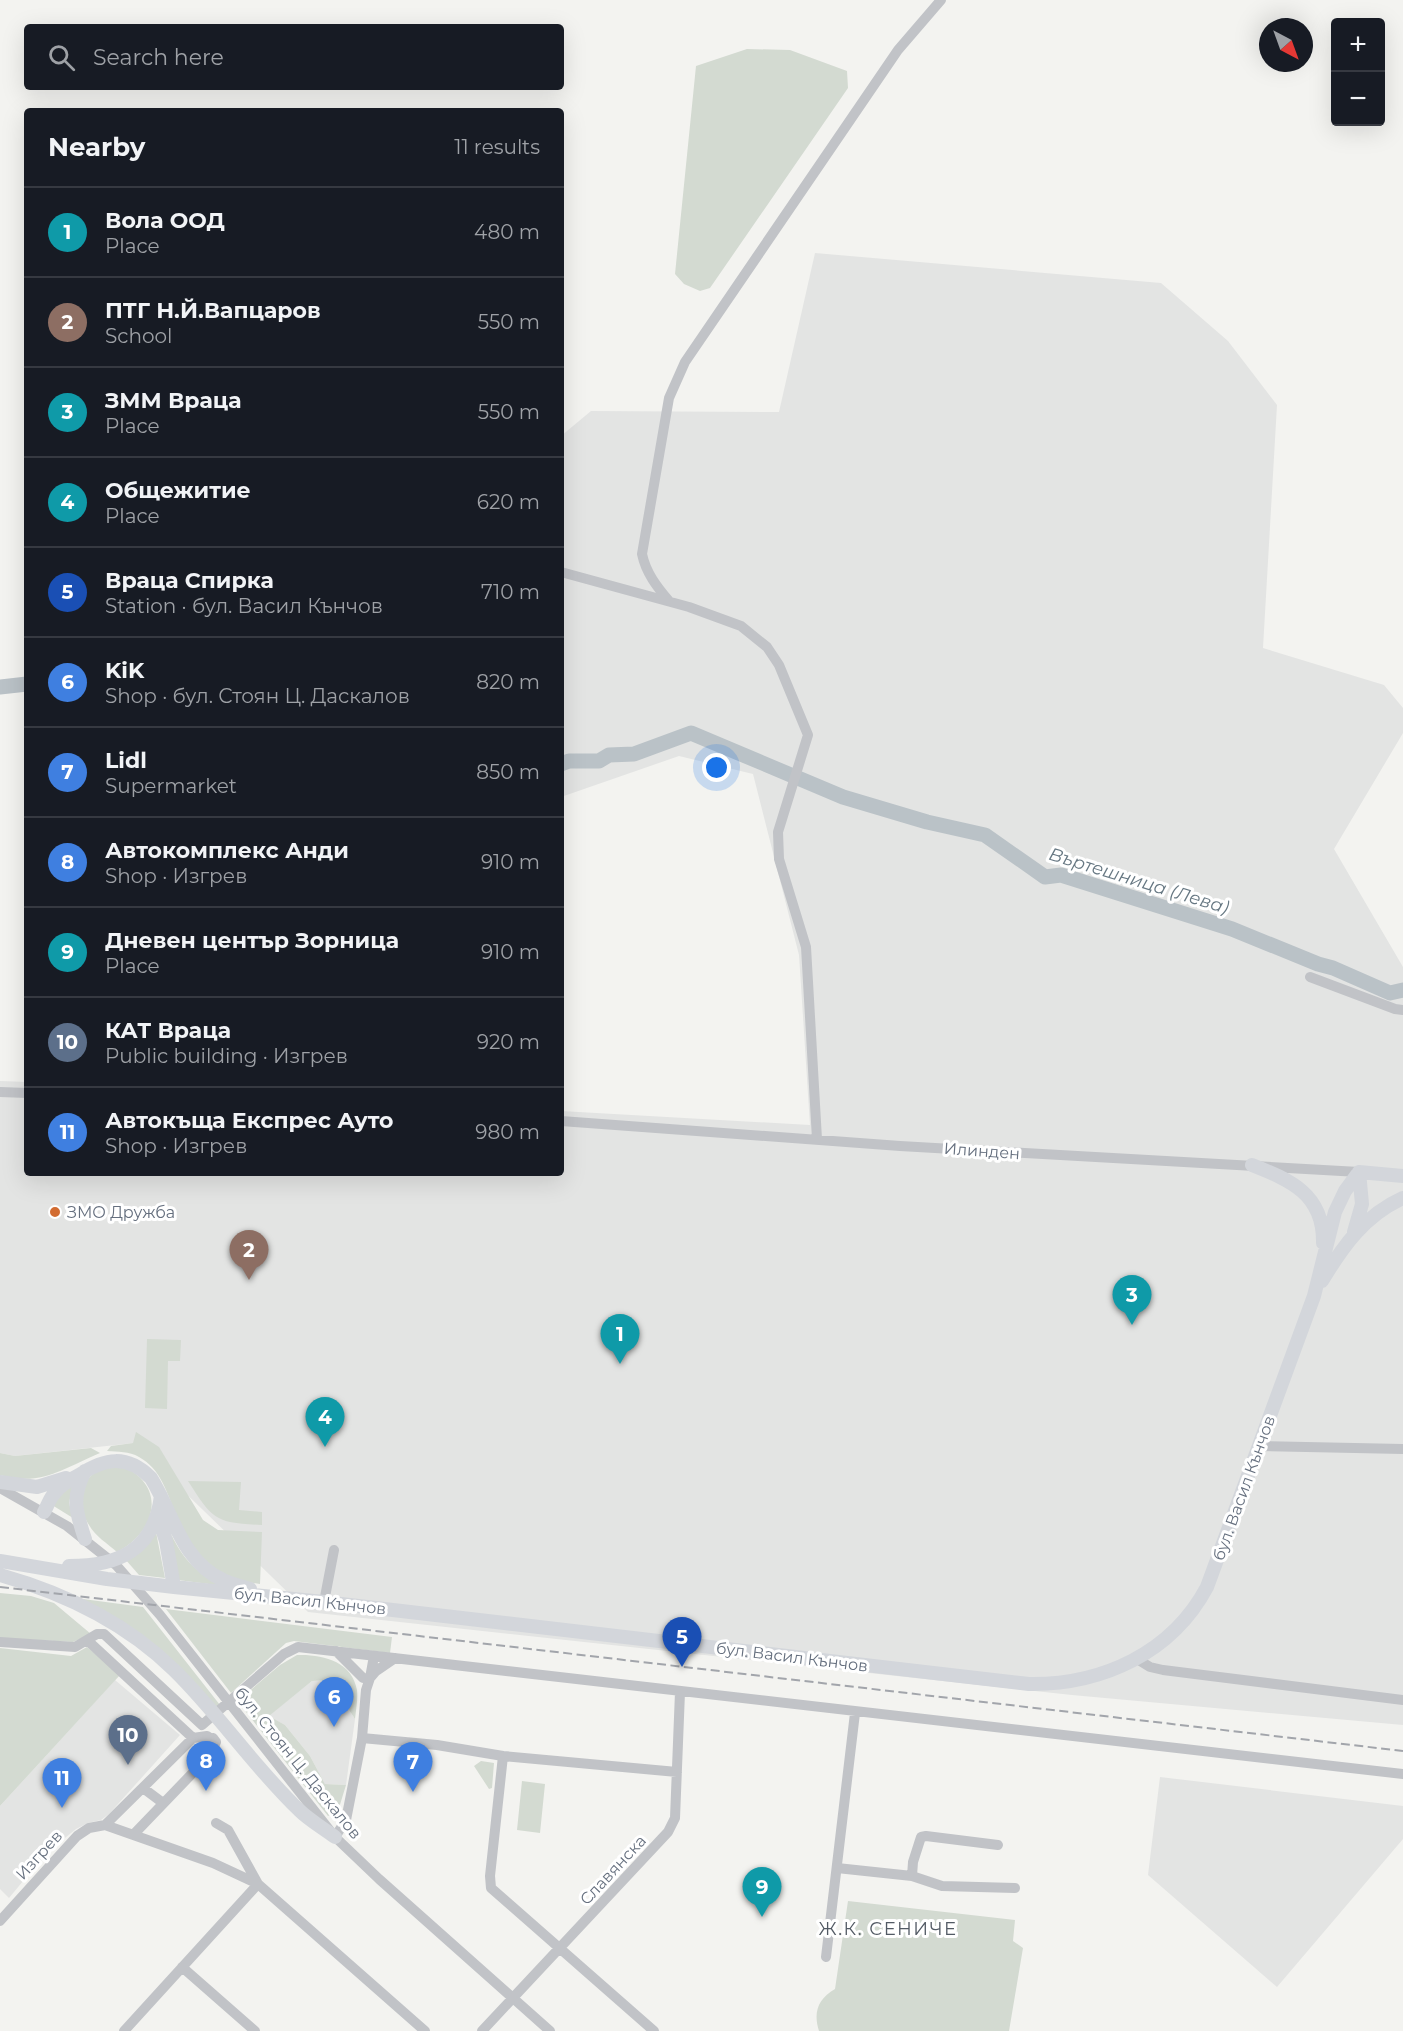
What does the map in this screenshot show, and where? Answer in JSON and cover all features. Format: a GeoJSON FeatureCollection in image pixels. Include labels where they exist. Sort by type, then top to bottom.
{"type":"FeatureCollection","features":[{"type":"Feature","properties":{"kind":"main road"},"geometry":{"type":"LineString","coordinates":[[1252,1165],[1295,1184],[1313,1203],[1321,1223],[1322,1264]]}},
{"type":"Feature","properties":{"kind":"main road"},"geometry":{"type":"LineString","coordinates":[[1353,1234],[1362,1204],[1359,1172]]}},
{"type":"Feature","properties":{"kind":"main road","name":"Илинден"},"geometry":{"type":"LineString","coordinates":[[1359,1172],[1403,1176]]}},
{"type":"Feature","properties":{"kind":"main road","name":"бул. Васил Кънчов"},"geometry":{"type":"LineString","coordinates":[[0,1561],[107,1579],[275,1596],[1029,1684],[1059,1683],[1094,1676],[1137,1659],[1174,1632],[1202,1597],[1314,1296],[1338,1203],[1359,1172]]}},
{"type":"Feature","properties":{"kind":"main road","name":"бул. Васил Кънчов"},"geometry":{"type":"LineString","coordinates":[[1314,1296],[1336,1257],[1353,1234],[1379,1211],[1403,1198]]}},
{"type":"Feature","properties":{"kind":"main road"},"geometry":{"type":"LineString","coordinates":[[0,1482],[37,1487],[53,1484],[105,1462],[129,1462],[151,1478],[188,1552],[204,1568],[222,1580],[275,1596]]}},
{"type":"Feature","properties":{"kind":"main road"},"geometry":{"type":"LineString","coordinates":[[44,1512],[52,1496],[63,1484],[85,1471]]}},
{"type":"Feature","properties":{"kind":"main road"},"geometry":{"type":"LineString","coordinates":[[85,1471],[79,1482],[75,1502],[89,1542]]}},
{"type":"Feature","properties":{"kind":"main road"},"geometry":{"type":"LineString","coordinates":[[31,1565],[96,1565],[122,1557],[143,1542],[158,1516],[161,1496]]}},
{"type":"Feature","properties":{"kind":"main road"},"geometry":{"type":"LineString","coordinates":[[158,1516],[166,1541],[174,1587]]}},
{"type":"Feature","properties":{"kind":"main road"},"geometry":{"type":"LineString","coordinates":[[0,1575],[70,1600],[95,1612],[142,1643],[189,1685],[242,1748],[300,1811],[335,1837]]}},
{"type":"Feature","properties":{"kind":"street"},"geometry":{"type":"LineString","coordinates":[[670,602],[655,585],[644,566],[642,554],[669,398],[675,382],[686,362],[898,50],[941,0]]}},
{"type":"Feature","properties":{"kind":"street"},"geometry":{"type":"LineString","coordinates":[[564,573],[703,611],[741,626],[767,647],[778,665],[807,735],[778,832],[779,859],[806,947],[817,1138]]}},
{"type":"Feature","properties":{"kind":"street"},"geometry":{"type":"LineString","coordinates":[[1310,977],[1403,1010]]}},
{"type":"Feature","properties":{"kind":"street"},"geometry":{"type":"LineString","coordinates":[[0,1092],[24,1094]]}},
{"type":"Feature","properties":{"kind":"street","name":"Илинден"},"geometry":{"type":"LineString","coordinates":[[564,1121],[1027,1154],[1359,1172]]}},
{"type":"Feature","properties":{"kind":"street"},"geometry":{"type":"LineString","coordinates":[[1260,1446],[1403,1449]]}},
{"type":"Feature","properties":{"kind":"street","name":"бул. Стоян Ц. Даскалов"},"geometry":{"type":"LineString","coordinates":[[0,1488],[44,1512],[89,1542],[117,1565],[147,1599],[335,1837],[550,2031]]}},
{"type":"Feature","properties":{"kind":"street"},"geometry":{"type":"LineString","coordinates":[[324,1602],[334,1550]]}},
{"type":"Feature","properties":{"kind":"street"},"geometry":{"type":"LineString","coordinates":[[0,1642],[75,1647],[97,1634],[107,1636],[202,1725],[216,1742]]}},
{"type":"Feature","properties":{"kind":"street"},"geometry":{"type":"LineString","coordinates":[[87,1640],[193,1738],[207,1737],[216,1742]]}},
{"type":"Feature","properties":{"kind":"street"},"geometry":{"type":"LineString","coordinates":[[202,1725],[284,1654],[298,1647],[855,1713],[1403,1774]]}},
{"type":"Feature","properties":{"kind":"street"},"geometry":{"type":"LineString","coordinates":[[336,1651],[367,1678]]}},
{"type":"Feature","properties":{"kind":"street"},"geometry":{"type":"LineString","coordinates":[[335,1837],[346,1820],[362,1738],[369,1655]]}},
{"type":"Feature","properties":{"kind":"street"},"geometry":{"type":"LineString","coordinates":[[367,1678],[395,1658]]}},
{"type":"Feature","properties":{"kind":"street"},"geometry":{"type":"LineString","coordinates":[[1137,1659],[1150,1667],[1163,1670],[1403,1700]]}},
{"type":"Feature","properties":{"kind":"street","name":"Славянска"},"geometry":{"type":"LineString","coordinates":[[482,2031],[668,1832],[675,1818],[680,1692]]}},
{"type":"Feature","properties":{"kind":"street"},"geometry":{"type":"LineString","coordinates":[[826,1957],[855,1713]]}},
{"type":"Feature","properties":{"kind":"street","name":"Изгрев"},"geometry":{"type":"LineString","coordinates":[[0,1921],[77,1836],[89,1828],[105,1825],[193,1738]]}},
{"type":"Feature","properties":{"kind":"street"},"geometry":{"type":"LineString","coordinates":[[362,1738],[437,1745],[503,1756],[677,1772]]}},
{"type":"Feature","properties":{"kind":"street"},"geometry":{"type":"LineString","coordinates":[[134,1834],[209,1756],[216,1742]]}},
{"type":"Feature","properties":{"kind":"street"},"geometry":{"type":"LineString","coordinates":[[503,1756],[490,1876],[491,1888],[654,2031]]}},
{"type":"Feature","properties":{"kind":"street"},"geometry":{"type":"LineString","coordinates":[[143,1788],[163,1803]]}},
{"type":"Feature","properties":{"kind":"street"},"geometry":{"type":"LineString","coordinates":[[216,1823],[228,1830],[258,1884]]}},
{"type":"Feature","properties":{"kind":"street"},"geometry":{"type":"LineString","coordinates":[[105,1825],[213,1863],[258,1884],[425,2031]]}},
{"type":"Feature","properties":{"kind":"street"},"geometry":{"type":"LineString","coordinates":[[912,1876],[921,1837],[998,1845]]}},
{"type":"Feature","properties":{"kind":"street"},"geometry":{"type":"LineString","coordinates":[[837,1868],[912,1876],[942,1886],[1014,1888]]}},
{"type":"Feature","properties":{"kind":"street"},"geometry":{"type":"LineString","coordinates":[[124,2031],[258,1884]]}},
{"type":"Feature","properties":{"kind":"street"},"geometry":{"type":"LineString","coordinates":[[182,1966],[255,2031]]}},
{"type":"Feature","properties":{"kind":"shaded area"},"geometry":{"type":"Polygon","coordinates":[[[747,49],[790,50],[847,71],[848,88],[710,288],[700,291],[684,284],[675,274],[696,66],[747,49]]]}},
{"type":"Feature","properties":{"kind":"shaded area"},"geometry":{"type":"Polygon","coordinates":[[[815,253],[1161,283],[1228,341],[1277,405],[1263,648],[1384,685],[1403,708],[1403,733],[1334,849],[1403,967],[1403,1725],[1072,1695],[308,1612],[134,1443],[15,1456],[0,1453],[0,1081],[24,1082],[24,1176],[564,1176],[564,1111],[810,1125],[799,955],[753,774],[679,756],[564,796],[564,434],[591,411],[779,412],[815,253]]]}},
{"type":"Feature","properties":{"kind":"shaded area"},"geometry":{"type":"Polygon","coordinates":[[[147,1339],[181,1340],[180,1361],[168,1361],[167,1409],[145,1408],[147,1339]]]}},
{"type":"Feature","properties":{"kind":"shaded area"},"geometry":{"type":"Polygon","coordinates":[[[136,1432],[159,1447],[203,1520],[218,1530],[262,1532],[260,1584],[230,1577],[207,1563],[190,1543],[162,1482],[153,1468],[135,1455],[107,1451],[111,1446],[133,1443],[136,1432]]]}},
{"type":"Feature","properties":{"kind":"shaded area"},"geometry":{"type":"Polygon","coordinates":[[[91,1448],[100,1453],[52,1474],[28,1479],[0,1475],[0,1453],[15,1456],[91,1448]]]}},
{"type":"Feature","properties":{"kind":"shaded area"},"geometry":{"type":"Polygon","coordinates":[[[122,1466],[137,1475],[146,1485],[151,1497],[151,1509],[148,1521],[141,1533],[117,1552],[89,1525],[83,1511],[82,1495],[83,1488],[91,1475],[103,1469],[122,1466]]]}},
{"type":"Feature","properties":{"kind":"shaded area"},"geometry":{"type":"Polygon","coordinates":[[[188,1481],[241,1482],[239,1510],[262,1512],[262,1525],[234,1523],[217,1517],[210,1512],[188,1481]]]}},
{"type":"Feature","properties":{"kind":"shaded area"},"geometry":{"type":"Polygon","coordinates":[[[73,1484],[69,1503],[73,1518],[52,1505],[53,1500],[73,1484]]]}},
{"type":"Feature","properties":{"kind":"shaded area"},"geometry":{"type":"Polygon","coordinates":[[[156,1532],[165,1578],[139,1575],[125,1559],[156,1532]]]}},
{"type":"Feature","properties":{"kind":"shaded area"},"geometry":{"type":"Polygon","coordinates":[[[171,1534],[181,1552],[192,1565],[224,1586],[178,1580],[171,1534]]]}},
{"type":"Feature","properties":{"kind":"shaded area"},"geometry":{"type":"Polygon","coordinates":[[[0,1593],[31,1596],[54,1603],[91,1634],[73,1642],[0,1638],[0,1593]]]}},
{"type":"Feature","properties":{"kind":"shaded area"},"geometry":{"type":"Polygon","coordinates":[[[83,1599],[143,1607],[220,1705],[215,1710],[83,1599]]]}},
{"type":"Feature","properties":{"kind":"shaded area"},"geometry":{"type":"Polygon","coordinates":[[[166,1609],[392,1637],[390,1653],[294,1641],[286,1643],[231,1693],[166,1609]]]}},
{"type":"Feature","properties":{"kind":"shaded area"},"geometry":{"type":"Polygon","coordinates":[[[87,1647],[120,1675],[0,1806],[0,1648],[71,1656],[87,1647]]]}},
{"type":"Feature","properties":{"kind":"shaded area"},"geometry":{"type":"Polygon","coordinates":[[[297,1655],[316,1656],[334,1661],[349,1672],[357,1690],[355,1719],[329,1680],[312,1681],[269,1716],[285,1725],[310,1756],[325,1784],[346,1785],[338,1811],[328,1816],[239,1703],[240,1699],[280,1665],[297,1655]]]}},
{"type":"Feature","properties":{"kind":"shaded area"},"geometry":{"type":"Polygon","coordinates":[[[115,1680],[180,1735],[109,1814],[101,1820],[76,1829],[60,1842],[9,1898],[0,1889],[0,1806],[115,1680]]]}},
{"type":"Feature","properties":{"kind":"shaded area"},"geometry":{"type":"Polygon","coordinates":[[[329,1680],[355,1719],[346,1785],[325,1784],[310,1756],[285,1725],[268,1716],[312,1681],[329,1680]]]}},
{"type":"Feature","properties":{"kind":"shaded area"},"geometry":{"type":"Polygon","coordinates":[[[481,1761],[494,1763],[492,1788],[489,1789],[474,1766],[481,1761]]]}},
{"type":"Feature","properties":{"kind":"shaded area"},"geometry":{"type":"Polygon","coordinates":[[[1160,1777],[1403,1806],[1403,1839],[1277,1987],[1148,1875],[1160,1777]]]}},
{"type":"Feature","properties":{"kind":"shaded area"},"geometry":{"type":"Polygon","coordinates":[[[522,1781],[545,1784],[540,1833],[517,1830],[522,1781]]]}},
{"type":"Feature","properties":{"kind":"shaded area"},"geometry":{"type":"Polygon","coordinates":[[[848,1901],[1015,1920],[1013,1941],[1023,1948],[1009,2031],[819,2031],[818,2007],[824,1997],[835,1989],[848,1901]]]}},
{"type":"Feature","properties":{"kind":"waterway","name":"Въртешница (Лева)"},"geometry":{"type":"LineString","coordinates":[[0,687],[24,684]]}},
{"type":"Feature","properties":{"kind":"waterway","name":"Въртешница (Лева)"},"geometry":{"type":"LineString","coordinates":[[564,763],[599,761],[609,755],[634,754],[691,733],[843,797],[927,822],[985,835],[1045,877],[1061,875],[1232,929],[1390,993],[1403,990]]}},
{"type":"Feature","properties":{"kind":"railway"},"geometry":{"type":"LineString","coordinates":[[0,1587],[1403,1751]]}},
{"type":"Feature","properties":{"kind":"place","name":"ЗМО Дружба"},"geometry":{"type":"Point","coordinates":[55,1212]}},
{"type":"Feature","properties":{"kind":"place","name":"ПТГ Н.Й.Вапцаров"},"geometry":{"type":"Point","coordinates":[249,1280]}},
{"type":"Feature","properties":{"kind":"place","name":"ЗММ Враца"},"geometry":{"type":"Point","coordinates":[1132,1325]}},
{"type":"Feature","properties":{"kind":"place","name":"Вола ООД"},"geometry":{"type":"Point","coordinates":[620,1364]}},
{"type":"Feature","properties":{"kind":"place","name":"Общежитие"},"geometry":{"type":"Point","coordinates":[325,1447]}},
{"type":"Feature","properties":{"kind":"place","name":"Враца Спирка"},"geometry":{"type":"Point","coordinates":[682,1667]}},
{"type":"Feature","properties":{"kind":"place","name":"KiK"},"geometry":{"type":"Point","coordinates":[334,1727]}},
{"type":"Feature","properties":{"kind":"place","name":"КАТ Враца"},"geometry":{"type":"Point","coordinates":[128,1765]}},
{"type":"Feature","properties":{"kind":"place","name":"Автокомплекс Анди"},"geometry":{"type":"Point","coordinates":[206,1791]}},
{"type":"Feature","properties":{"kind":"place","name":"Lidl"},"geometry":{"type":"Point","coordinates":[413,1792]}},
{"type":"Feature","properties":{"kind":"place","name":"Автокъща Експрес Ауто"},"geometry":{"type":"Point","coordinates":[62,1808]}},
{"type":"Feature","properties":{"kind":"place","name":"Дневен център Зорница"},"geometry":{"type":"Point","coordinates":[762,1917]}},
{"type":"Feature","properties":{"kind":"district","name":"Ж.К. СЕНИЧЕ"},"geometry":{"type":"Point","coordinates":[888,1929]}}]}
